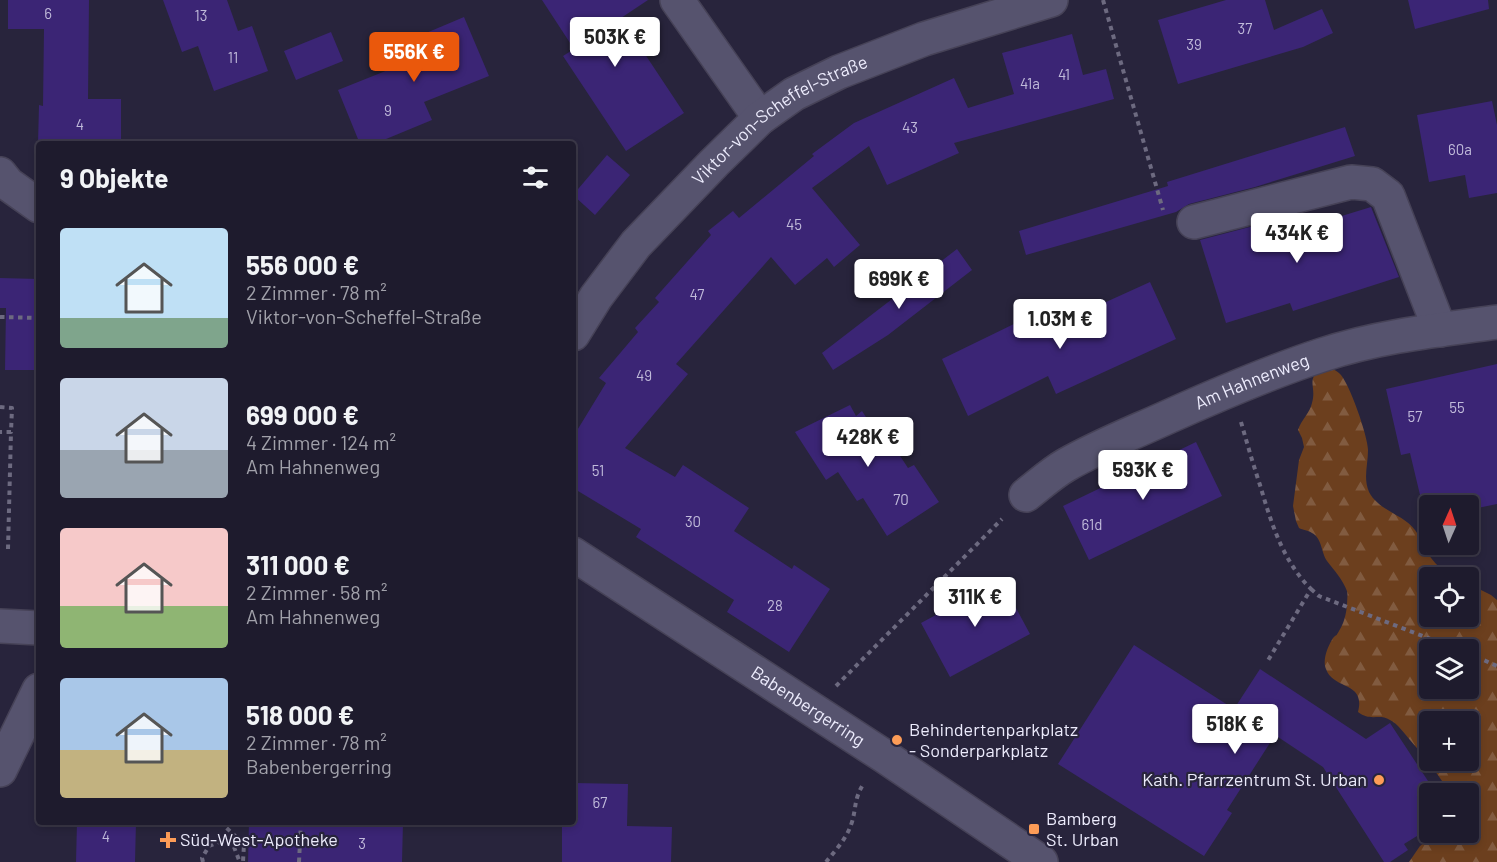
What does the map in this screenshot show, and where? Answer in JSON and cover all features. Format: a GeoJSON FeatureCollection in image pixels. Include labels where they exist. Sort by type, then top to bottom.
{"type":"FeatureCollection","features":[{"type":"Feature","properties":{"kind":"street"},"geometry":{"type":"LineString","coordinates":[[677,0],[760,118]]}},
{"type":"Feature","properties":{"kind":"street","name":"Viktor-von-Scheffel-Straße"},"geometry":{"type":"LineString","coordinates":[[576,329],[596,297],[636,244],[760,118],[794,94],[839,72],[924,39],[1051,0]]}},
{"type":"Feature","properties":{"kind":"street"},"geometry":{"type":"LineString","coordinates":[[0,174],[8,184],[36,204]]}},
{"type":"Feature","properties":{"kind":"street"},"geometry":{"type":"LineString","coordinates":[[1179,219],[1351,182],[1372,184],[1388,196],[1440,330]]}},
{"type":"Feature","properties":{"kind":"street","name":"Am Hahnenweg"},"geometry":{"type":"LineString","coordinates":[[1026,495],[1065,466],[1129,434],[1232,389],[1323,354],[1413,333],[1497,322]]}},
{"type":"Feature","properties":{"kind":"street","name":"Babenbergerring"},"geometry":{"type":"LineString","coordinates":[[576,556],[884,756],[1041,862]]}},
{"type":"Feature","properties":{"kind":"street"},"geometry":{"type":"LineString","coordinates":[[0,626],[36,628]]}},
{"type":"Feature","properties":{"kind":"street"},"geometry":{"type":"LineString","coordinates":[[0,770],[36,696]]}},
{"type":"Feature","properties":{"kind":"path"},"geometry":{"type":"LineString","coordinates":[[1103,0],[1179,219]]}},
{"type":"Feature","properties":{"kind":"path"},"geometry":{"type":"LineString","coordinates":[[0,317],[36,318]]}},
{"type":"Feature","properties":{"kind":"path"},"geometry":{"type":"LineString","coordinates":[[1232,389],[1273,526],[1281,547],[1300,577],[1319,596],[1430,639]]}},
{"type":"Feature","properties":{"kind":"path"},"geometry":{"type":"LineString","coordinates":[[0,407],[12,408],[8,549]]}},
{"type":"Feature","properties":{"kind":"path"},"geometry":{"type":"LineString","coordinates":[[0,432],[11,432]]}},
{"type":"Feature","properties":{"kind":"path"},"geometry":{"type":"LineString","coordinates":[[852,670],[997,524]]}},
{"type":"Feature","properties":{"kind":"path"},"geometry":{"type":"LineString","coordinates":[[1267,662],[1311,589]]}},
{"type":"Feature","properties":{"kind":"path"},"geometry":{"type":"LineString","coordinates":[[1479,658],[1497,666]]}},
{"type":"Feature","properties":{"kind":"path"},"geometry":{"type":"LineString","coordinates":[[826,862],[839,847],[851,826],[857,794]]}},
{"type":"Feature","properties":{"kind":"path"},"geometry":{"type":"LineString","coordinates":[[223,825],[244,844],[241,862]]}},
{"type":"Feature","properties":{"kind":"path"},"geometry":{"type":"LineString","coordinates":[[299,862],[301,825]]}},
{"type":"Feature","properties":{"kind":"path"},"geometry":{"type":"LineString","coordinates":[[203,862],[202,858],[209,846],[222,841],[234,847],[241,862]]}},
{"type":"Feature","properties":{"kind":"green space"},"geometry":{"type":"Polygon","coordinates":[[[1322,366],[1337,372],[1343,378],[1353,397],[1367,443],[1366,477],[1369,492],[1379,504],[1410,525],[1419,538],[1419,555],[1429,555],[1439,567],[1419,567],[1419,627],[1479,627],[1479,589],[1497,600],[1497,862],[1409,862],[1424,843],[1479,843],[1479,783],[1444,783],[1435,771],[1479,771],[1479,711],[1419,711],[1419,751],[1393,722],[1386,718],[1367,716],[1358,712],[1357,695],[1330,676],[1326,669],[1325,657],[1344,619],[1347,591],[1327,561],[1318,538],[1299,528],[1293,506],[1299,460],[1304,447],[1298,430],[1311,407],[1314,376],[1322,366]]]}},
{"type":"Feature","properties":{"kind":"building"},"geometry":{"type":"Polygon","coordinates":[[[8,0],[89,0],[88,99],[121,99],[121,141],[38,141],[39,105],[43,106],[44,29],[8,29],[8,0]]]}},
{"type":"Feature","properties":{"kind":"building"},"geometry":{"type":"Polygon","coordinates":[[[163,0],[227,0],[238,31],[252,26],[268,71],[214,91],[198,46],[182,52],[163,0]]]}},
{"type":"Feature","properties":{"kind":"building"},"geometry":{"type":"Polygon","coordinates":[[[542,0],[648,0],[621,18],[684,113],[626,151],[563,56],[574,49],[542,0]]]}},
{"type":"Feature","properties":{"kind":"building"},"geometry":{"type":"Polygon","coordinates":[[[1226,0],[1265,0],[1274,30],[1322,9],[1333,33],[1303,47],[1178,84],[1158,20],[1226,0]]]}},
{"type":"Feature","properties":{"kind":"building"},"geometry":{"type":"Polygon","coordinates":[[[1408,0],[1488,0],[1489,9],[1415,29],[1408,0]]]}},
{"type":"Feature","properties":{"kind":"building"},"geometry":{"type":"Polygon","coordinates":[[[464,17],[489,76],[424,102],[432,120],[381,141],[359,141],[338,90],[408,62],[400,44],[464,17]]]}},
{"type":"Feature","properties":{"kind":"building"},"geometry":{"type":"Polygon","coordinates":[[[331,32],[343,61],[296,80],[284,51],[331,32]]]}},
{"type":"Feature","properties":{"kind":"building"},"geometry":{"type":"Polygon","coordinates":[[[1072,34],[1083,75],[1106,69],[1114,99],[954,143],[959,153],[887,185],[869,146],[812,188],[860,245],[834,267],[827,258],[795,285],[771,257],[676,364],[688,374],[625,448],[675,477],[683,465],[749,508],[734,531],[792,569],[794,565],[830,589],[789,652],[727,612],[734,600],[636,537],[641,529],[576,490],[576,432],[606,383],[599,378],[638,332],[635,328],[659,302],[655,298],[711,235],[708,231],[733,211],[739,218],[814,156],[812,154],[854,123],[954,78],[968,108],[1014,94],[1002,53],[1072,34]]]}},
{"type":"Feature","properties":{"kind":"building"},"geometry":{"type":"Polygon","coordinates":[[[1492,101],[1497,125],[1497,193],[1469,198],[1465,175],[1429,182],[1417,115],[1492,101]]]}},
{"type":"Feature","properties":{"kind":"building"},"geometry":{"type":"Polygon","coordinates":[[[1345,127],[1355,156],[1255,187],[1189,204],[1176,212],[1026,255],[1019,231],[1168,186],[1167,182],[1345,127]]]}},
{"type":"Feature","properties":{"kind":"building"},"geometry":{"type":"Polygon","coordinates":[[[607,155],[630,175],[595,215],[576,198],[576,191],[607,155]]]}},
{"type":"Feature","properties":{"kind":"building"},"geometry":{"type":"Polygon","coordinates":[[[1371,207],[1399,277],[1293,311],[1290,303],[1226,323],[1200,240],[1265,223],[1270,238],[1371,207]]]}},
{"type":"Feature","properties":{"kind":"building"},"geometry":{"type":"Polygon","coordinates":[[[957,249],[972,270],[888,335],[833,370],[822,353],[957,249]]]}},
{"type":"Feature","properties":{"kind":"building"},"geometry":{"type":"Polygon","coordinates":[[[0,278],[36,279],[36,370],[5,370],[6,308],[0,308],[0,278]]]}},
{"type":"Feature","properties":{"kind":"building"},"geometry":{"type":"Polygon","coordinates":[[[1150,282],[1176,339],[1056,394],[1048,376],[968,416],[942,359],[1022,320],[1029,337],[1150,282]]]}},
{"type":"Feature","properties":{"kind":"building"},"geometry":{"type":"Polygon","coordinates":[[[1497,364],[1497,504],[1479,508],[1479,495],[1420,495],[1410,453],[1401,455],[1386,389],[1497,364]]]}},
{"type":"Feature","properties":{"kind":"building"},"geometry":{"type":"Polygon","coordinates":[[[850,405],[856,416],[862,411],[883,443],[889,439],[908,468],[914,465],[939,502],[887,536],[863,498],[857,501],[838,472],[826,480],[795,432],[850,405]]]}},
{"type":"Feature","properties":{"kind":"building"},"geometry":{"type":"Polygon","coordinates":[[[1196,442],[1222,496],[1089,560],[1063,506],[1196,442]]]}},
{"type":"Feature","properties":{"kind":"building"},"geometry":{"type":"Polygon","coordinates":[[[1001,580],[1030,634],[950,677],[921,623],[1001,580]]]}},
{"type":"Feature","properties":{"kind":"building"},"geometry":{"type":"Polygon","coordinates":[[[1134,645],[1234,709],[1260,669],[1366,739],[1390,723],[1419,767],[1419,771],[1421,771],[1429,783],[1419,783],[1419,835],[1404,844],[1408,850],[1390,862],[1384,862],[1323,767],[1275,735],[1227,810],[1232,813],[1204,856],[1058,764],[1134,645]]]}},
{"type":"Feature","properties":{"kind":"building"},"geometry":{"type":"Polygon","coordinates":[[[576,783],[628,784],[627,826],[672,827],[671,862],[562,862],[562,825],[576,825],[576,783]]]}},
{"type":"Feature","properties":{"kind":"building"},"geometry":{"type":"Polygon","coordinates":[[[77,825],[136,825],[135,862],[76,862],[77,825]]]}},
{"type":"Feature","properties":{"kind":"building"},"geometry":{"type":"Polygon","coordinates":[[[249,825],[403,825],[402,862],[248,862],[249,825]]]}},
{"type":"Feature","properties":{"kind":"place","name":"Behindertenparkplatz - Sonderparkplatz"},"geometry":{"type":"Point","coordinates":[897,740]}},
{"type":"Feature","properties":{"kind":"place","name":"Kath. Pfarrzentrum St. Urban"},"geometry":{"type":"Point","coordinates":[1379,780]}},
{"type":"Feature","properties":{"kind":"place","name":"Bamberg St. Urban"},"geometry":{"type":"Point","coordinates":[1034,829]}},
{"type":"Feature","properties":{"kind":"place","name":"Süd-West-Apotheke"},"geometry":{"type":"Point","coordinates":[168,840]}}]}
